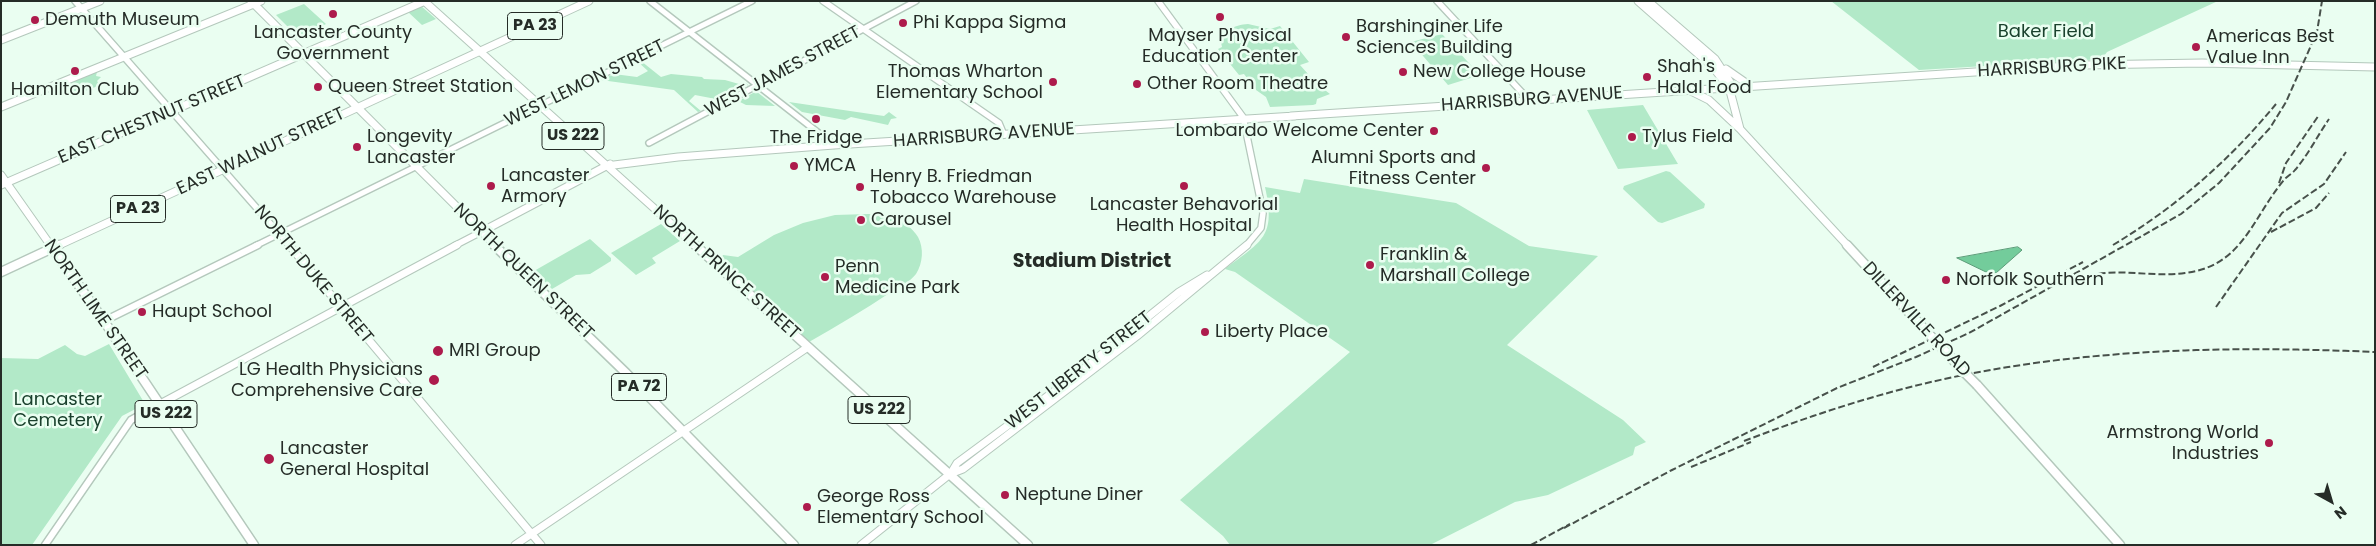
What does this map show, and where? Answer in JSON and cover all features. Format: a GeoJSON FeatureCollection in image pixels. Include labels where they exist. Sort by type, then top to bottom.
{"type":"FeatureCollection","features":[{"type":"Feature","properties":{"kind":"main road","name":"NORTH DUKE STREET"},"geometry":{"type":"LineString","coordinates":[[75,1],[173,110],[280,234],[541,545]]}},
{"type":"Feature","properties":{"kind":"main road"},"geometry":{"type":"LineString","coordinates":[[1,40],[100,1]]}},
{"type":"Feature","properties":{"kind":"main road","name":"NORTH PRINCE STREET"},"geometry":{"type":"LineString","coordinates":[[424,1],[1028,545]]}},
{"type":"Feature","properties":{"kind":"main road","name":"EAST CHESTNUT STREET"},"geometry":{"type":"LineString","coordinates":[[4,184],[424,1]]}},
{"type":"Feature","properties":{"kind":"main road","name":"PA 23"},"geometry":{"type":"LineString","coordinates":[[358,108],[589,1]]}},
{"type":"Feature","properties":{"kind":"main road"},"geometry":{"type":"LineString","coordinates":[[823,1],[999,123],[1004,135]]}},
{"type":"Feature","properties":{"kind":"main road"},"geometry":{"type":"LineString","coordinates":[[1158,1],[1244,119]]}},
{"type":"Feature","properties":{"kind":"main road"},"geometry":{"type":"LineString","coordinates":[[1437,1],[1529,100]]}},
{"type":"Feature","properties":{"kind":"main road"},"geometry":{"type":"LineString","coordinates":[[1638,1],[1712,66],[1729,87]]}},
{"type":"Feature","properties":{"kind":"main road"},"geometry":{"type":"LineString","coordinates":[[1648,1],[1738,79],[1751,86]]}},
{"type":"Feature","properties":{"kind":"main road"},"geometry":{"type":"LineString","coordinates":[[1,108],[255,2]]}},
{"type":"Feature","properties":{"kind":"main road","name":"NORTH QUEEN STREET"},"geometry":{"type":"LineString","coordinates":[[255,2],[481,232],[620,366],[682,432],[794,545]]}},
{"type":"Feature","properties":{"kind":"main road","name":"DILLERVILLE ROAD"},"geometry":{"type":"LineString","coordinates":[[1715,60],[1728,76],[1740,129],[1946,352],[2120,545]]}},
{"type":"Feature","properties":{"kind":"main road","name":"HARRISBURG PIKE"},"geometry":{"type":"LineString","coordinates":[[1729,87],[2103,64],[2217,63],[2375,67]]}},
{"type":"Feature","properties":{"kind":"main road","name":"HARRISBURG AVENUE"},"geometry":{"type":"LineString","coordinates":[[606,166],[678,157],[834,145],[1291,116],[1325,116],[1334,113],[1729,87]]}},
{"type":"Feature","properties":{"kind":"main road"},"geometry":{"type":"LineString","coordinates":[[1685,90],[1706,97],[1740,129]]}},
{"type":"Feature","properties":{"kind":"main road","name":"EAST WALNUT STREET"},"geometry":{"type":"LineString","coordinates":[[1,272],[358,108]]}},
{"type":"Feature","properties":{"kind":"main road","name":"WEST LIBERTY STREET"},"geometry":{"type":"LineString","coordinates":[[861,545],[950,474],[963,468],[1093,370],[1250,243],[1257,235],[1263,221],[1263,213],[1244,119]]}},
{"type":"Feature","properties":{"kind":"main road"},"geometry":{"type":"LineString","coordinates":[[160,404],[606,166]]}},
{"type":"Feature","properties":{"kind":"main road","name":"NORTH LIME STREET"},"geometry":{"type":"LineString","coordinates":[[1,175],[4,184],[104,321],[254,545]]}},
{"type":"Feature","properties":{"kind":"main road"},"geometry":{"type":"LineString","coordinates":[[516,545],[808,347]]}},
{"type":"Feature","properties":{"kind":"street"},"geometry":{"type":"LineString","coordinates":[[650,1],[834,145]]}},
{"type":"Feature","properties":{"kind":"street","name":"WEST LEMON STREET"},"geometry":{"type":"LineString","coordinates":[[104,321],[752,1]]}},
{"type":"Feature","properties":{"kind":"street","name":"WEST JAMES STREET"},"geometry":{"type":"LineString","coordinates":[[649,143],[916,1]]}},
{"type":"Feature","properties":{"kind":"street"},"geometry":{"type":"LineString","coordinates":[[45,545],[131,420],[160,404]]}},
{"type":"Feature","properties":{"kind":"green space","name":"Baker Field"},"geometry":{"type":"Polygon","coordinates":[[[1831,1],[2218,1],[2107,52],[2102,59],[1919,70],[1831,1]]]}},
{"type":"Feature","properties":{"kind":"green space"},"geometry":{"type":"Polygon","coordinates":[[[304,4],[326,24],[298,37],[276,15],[304,4]]]}},
{"type":"Feature","properties":{"kind":"green space"},"geometry":{"type":"Polygon","coordinates":[[[421,6],[436,19],[422,25],[408,12],[421,6]]]}},
{"type":"Feature","properties":{"kind":"green space"},"geometry":{"type":"Polygon","coordinates":[[[1248,24],[1270,29],[1280,26],[1309,62],[1300,65],[1317,84],[1330,94],[1317,99],[1316,104],[1313,105],[1270,107],[1266,97],[1256,90],[1244,74],[1239,75],[1218,49],[1222,47],[1221,41],[1225,33],[1233,27],[1248,24]]]}},
{"type":"Feature","properties":{"kind":"green space"},"geometry":{"type":"Polygon","coordinates":[[[1442,34],[1480,75],[1448,85],[1411,42],[1442,34]]]}},
{"type":"Feature","properties":{"kind":"green space"},"geometry":{"type":"Polygon","coordinates":[[[641,61],[661,77],[671,74],[725,80],[739,84],[745,82],[748,85],[721,100],[695,95],[689,101],[701,111],[698,112],[674,90],[601,80],[614,74],[637,77],[648,71],[638,62],[641,61]]]}},
{"type":"Feature","properties":{"kind":"green space"},"geometry":{"type":"Polygon","coordinates":[[[97,72],[96,76],[101,77],[97,81],[100,85],[72,97],[63,86],[97,72]]]}},
{"type":"Feature","properties":{"kind":"green space"},"geometry":{"type":"Polygon","coordinates":[[[755,92],[775,106],[746,105],[738,101],[755,92]]]}},
{"type":"Feature","properties":{"kind":"green space"},"geometry":{"type":"Polygon","coordinates":[[[789,102],[884,116],[889,112],[897,118],[891,119],[888,125],[851,117],[845,120],[802,112],[789,102]]]}},
{"type":"Feature","properties":{"kind":"green space","name":"Tylus Field"},"geometry":{"type":"Polygon","coordinates":[[[1643,105],[1678,164],[1618,169],[1587,110],[1643,105]]]}},
{"type":"Feature","properties":{"kind":"green space"},"geometry":{"type":"Polygon","coordinates":[[[1666,171],[1670,172],[1705,204],[1704,208],[1662,223],[1658,222],[1623,189],[1624,186],[1666,171]]]}},
{"type":"Feature","properties":{"kind":"green space"},"geometry":{"type":"Polygon","coordinates":[[[1304,179],[1456,203],[1529,246],[1598,256],[1507,345],[1623,420],[1646,442],[1635,447],[1633,455],[1548,495],[1515,502],[1430,545],[1230,545],[1223,536],[1180,500],[1350,352],[1235,272],[1225,269],[1249,251],[1263,236],[1269,217],[1265,187],[1300,193],[1304,179]]]}},
{"type":"Feature","properties":{"kind":"green space","name":"Penn Medicine Park"},"geometry":{"type":"Polygon","coordinates":[[[868,214],[896,219],[913,231],[920,241],[922,251],[918,270],[914,277],[904,284],[809,342],[725,267],[728,265],[721,258],[723,255],[738,257],[774,235],[803,223],[835,215],[868,214]]]}},
{"type":"Feature","properties":{"kind":"green space"},"geometry":{"type":"Polygon","coordinates":[[[661,224],[680,241],[652,258],[656,263],[636,275],[611,253],[661,224]]]}},
{"type":"Feature","properties":{"kind":"green space"},"geometry":{"type":"Polygon","coordinates":[[[590,239],[611,258],[611,261],[590,274],[576,275],[552,289],[534,271],[590,239]]]}},
{"type":"Feature","properties":{"kind":"green space","name":"Lancaster Cemetery"},"geometry":{"type":"Polygon","coordinates":[[[109,344],[145,404],[122,416],[32,545],[1,545],[1,358],[38,359],[65,345],[77,354],[85,356],[109,344]]]}},
{"type":"Feature","properties":{"kind":"shaded area"},"geometry":{"type":"Polygon","coordinates":[[[2018,247],[2022,250],[1996,273],[1986,272],[1957,258],[2018,247]]]}},
{"type":"Feature","properties":{"kind":"railway"},"geometry":{"type":"LineString","coordinates":[[1564,528],[1672,470],[1837,388],[1916,357],[1969,333],[2181,214],[2219,183],[2270,128],[2286,102],[2317,32],[2322,1]]}},
{"type":"Feature","properties":{"kind":"railway"},"geometry":{"type":"LineString","coordinates":[[2113,245],[2158,215],[2200,182],[2240,145],[2276,104]]}},
{"type":"Feature","properties":{"kind":"railway"},"geometry":{"type":"LineString","coordinates":[[2279,183],[2286,163],[2319,115]]}},
{"type":"Feature","properties":{"kind":"railway"},"geometry":{"type":"LineString","coordinates":[[2079,278],[2119,272],[2185,273],[2205,269],[2220,261],[2233,251],[2244,238],[2284,180],[2304,158],[2329,119]]}},
{"type":"Feature","properties":{"kind":"railway"},"geometry":{"type":"LineString","coordinates":[[2216,307],[2282,213],[2324,184],[2346,152]]}},
{"type":"Feature","properties":{"kind":"railway"},"geometry":{"type":"LineString","coordinates":[[2271,232],[2316,208],[2329,193]]}},
{"type":"Feature","properties":{"kind":"railway"},"geometry":{"type":"LineString","coordinates":[[1873,367],[2000,306],[2083,262]]}},
{"type":"Feature","properties":{"kind":"railway"},"geometry":{"type":"LineString","coordinates":[[1744,441],[1819,414],[1895,391],[2013,366],[2073,358],[2194,350],[2254,349],[2375,352]]}},
{"type":"Feature","properties":{"kind":"railway"},"geometry":{"type":"LineString","coordinates":[[1691,467],[1751,442]]}},
{"type":"Feature","properties":{"kind":"railway"},"geometry":{"type":"LineString","coordinates":[[1531,545],[1570,524]]}},
{"type":"Feature","properties":{"kind":"place","name":"Lancaster County Government"},"geometry":{"type":"Point","coordinates":[333,14]}},
{"type":"Feature","properties":{"kind":"place","name":"Mayser Physical Education Center"},"geometry":{"type":"Point","coordinates":[1220,17]}},
{"type":"Feature","properties":{"kind":"place","name":"Demuth Museum"},"geometry":{"type":"Point","coordinates":[35,20]}},
{"type":"Feature","properties":{"kind":"place","name":"Phi Kappa Sigma"},"geometry":{"type":"Point","coordinates":[903,23]}},
{"type":"Feature","properties":{"kind":"place","name":"Barshinginer Life Sciences Building"},"geometry":{"type":"Point","coordinates":[1346,37]}},
{"type":"Feature","properties":{"kind":"place","name":"Americas Best Value Inn"},"geometry":{"type":"Point","coordinates":[2196,47]}},
{"type":"Feature","properties":{"kind":"place","name":"Hamilton Club"},"geometry":{"type":"Point","coordinates":[75,71]}},
{"type":"Feature","properties":{"kind":"place","name":"New College House"},"geometry":{"type":"Point","coordinates":[1403,72]}},
{"type":"Feature","properties":{"kind":"place","name":"Shah's Halal Food"},"geometry":{"type":"Point","coordinates":[1647,77]}},
{"type":"Feature","properties":{"kind":"place","name":"Thomas Wharton Elementary School"},"geometry":{"type":"Point","coordinates":[1053,82]}},
{"type":"Feature","properties":{"kind":"place","name":"Other Room Theatre"},"geometry":{"type":"Point","coordinates":[1137,84]}},
{"type":"Feature","properties":{"kind":"place","name":"Queen Street Station"},"geometry":{"type":"Point","coordinates":[318,87]}},
{"type":"Feature","properties":{"kind":"place","name":"The Fridge"},"geometry":{"type":"Point","coordinates":[816,119]}},
{"type":"Feature","properties":{"kind":"place","name":"Lombardo Welcome Center"},"geometry":{"type":"Point","coordinates":[1434,131]}},
{"type":"Feature","properties":{"kind":"place","name":"Tylus Field"},"geometry":{"type":"Point","coordinates":[1632,137]}},
{"type":"Feature","properties":{"kind":"place","name":"Longevity Lancaster"},"geometry":{"type":"Point","coordinates":[357,147]}},
{"type":"Feature","properties":{"kind":"place","name":"YMCA"},"geometry":{"type":"Point","coordinates":[794,166]}},
{"type":"Feature","properties":{"kind":"place","name":"Alumni Sports and Fitness Center"},"geometry":{"type":"Point","coordinates":[1486,168]}},
{"type":"Feature","properties":{"kind":"place","name":"Lancaster Armory"},"geometry":{"type":"Point","coordinates":[491,186]}},
{"type":"Feature","properties":{"kind":"place","name":"Lancaster Behavorial Health Hospital"},"geometry":{"type":"Point","coordinates":[1184,186]}},
{"type":"Feature","properties":{"kind":"place","name":"Henry B. Friedman Tobacco Warehouse"},"geometry":{"type":"Point","coordinates":[860,187]}},
{"type":"Feature","properties":{"kind":"place","name":"Carousel"},"geometry":{"type":"Point","coordinates":[861,220]}},
{"type":"Feature","properties":{"kind":"place","name":"Franklin & Marshall College"},"geometry":{"type":"Point","coordinates":[1370,265]}},
{"type":"Feature","properties":{"kind":"place","name":"Penn Medicine Park"},"geometry":{"type":"Point","coordinates":[825,277]}},
{"type":"Feature","properties":{"kind":"place","name":"Norfolk Southern"},"geometry":{"type":"Point","coordinates":[1946,280]}},
{"type":"Feature","properties":{"kind":"place","name":"Haupt School"},"geometry":{"type":"Point","coordinates":[142,312]}},
{"type":"Feature","properties":{"kind":"place","name":"Liberty Place"},"geometry":{"type":"Point","coordinates":[1205,332]}},
{"type":"Feature","properties":{"kind":"place","name":"MRI Group"},"geometry":{"type":"Point","coordinates":[438,351]}},
{"type":"Feature","properties":{"kind":"place","name":"LG Health Physicians Comprehensive Care"},"geometry":{"type":"Point","coordinates":[434,380]}},
{"type":"Feature","properties":{"kind":"place","name":"Armstrong World Industries"},"geometry":{"type":"Point","coordinates":[2269,443]}},
{"type":"Feature","properties":{"kind":"place","name":"Lancaster General Hospital"},"geometry":{"type":"Point","coordinates":[269,459]}},
{"type":"Feature","properties":{"kind":"place","name":"Neptune Diner"},"geometry":{"type":"Point","coordinates":[1005,495]}},
{"type":"Feature","properties":{"kind":"place","name":"George Ross Elementary School"},"geometry":{"type":"Point","coordinates":[807,507]}},
{"type":"Feature","properties":{"kind":"district","name":"Stadium District"},"geometry":{"type":"Point","coordinates":[1092,262]}}]}
